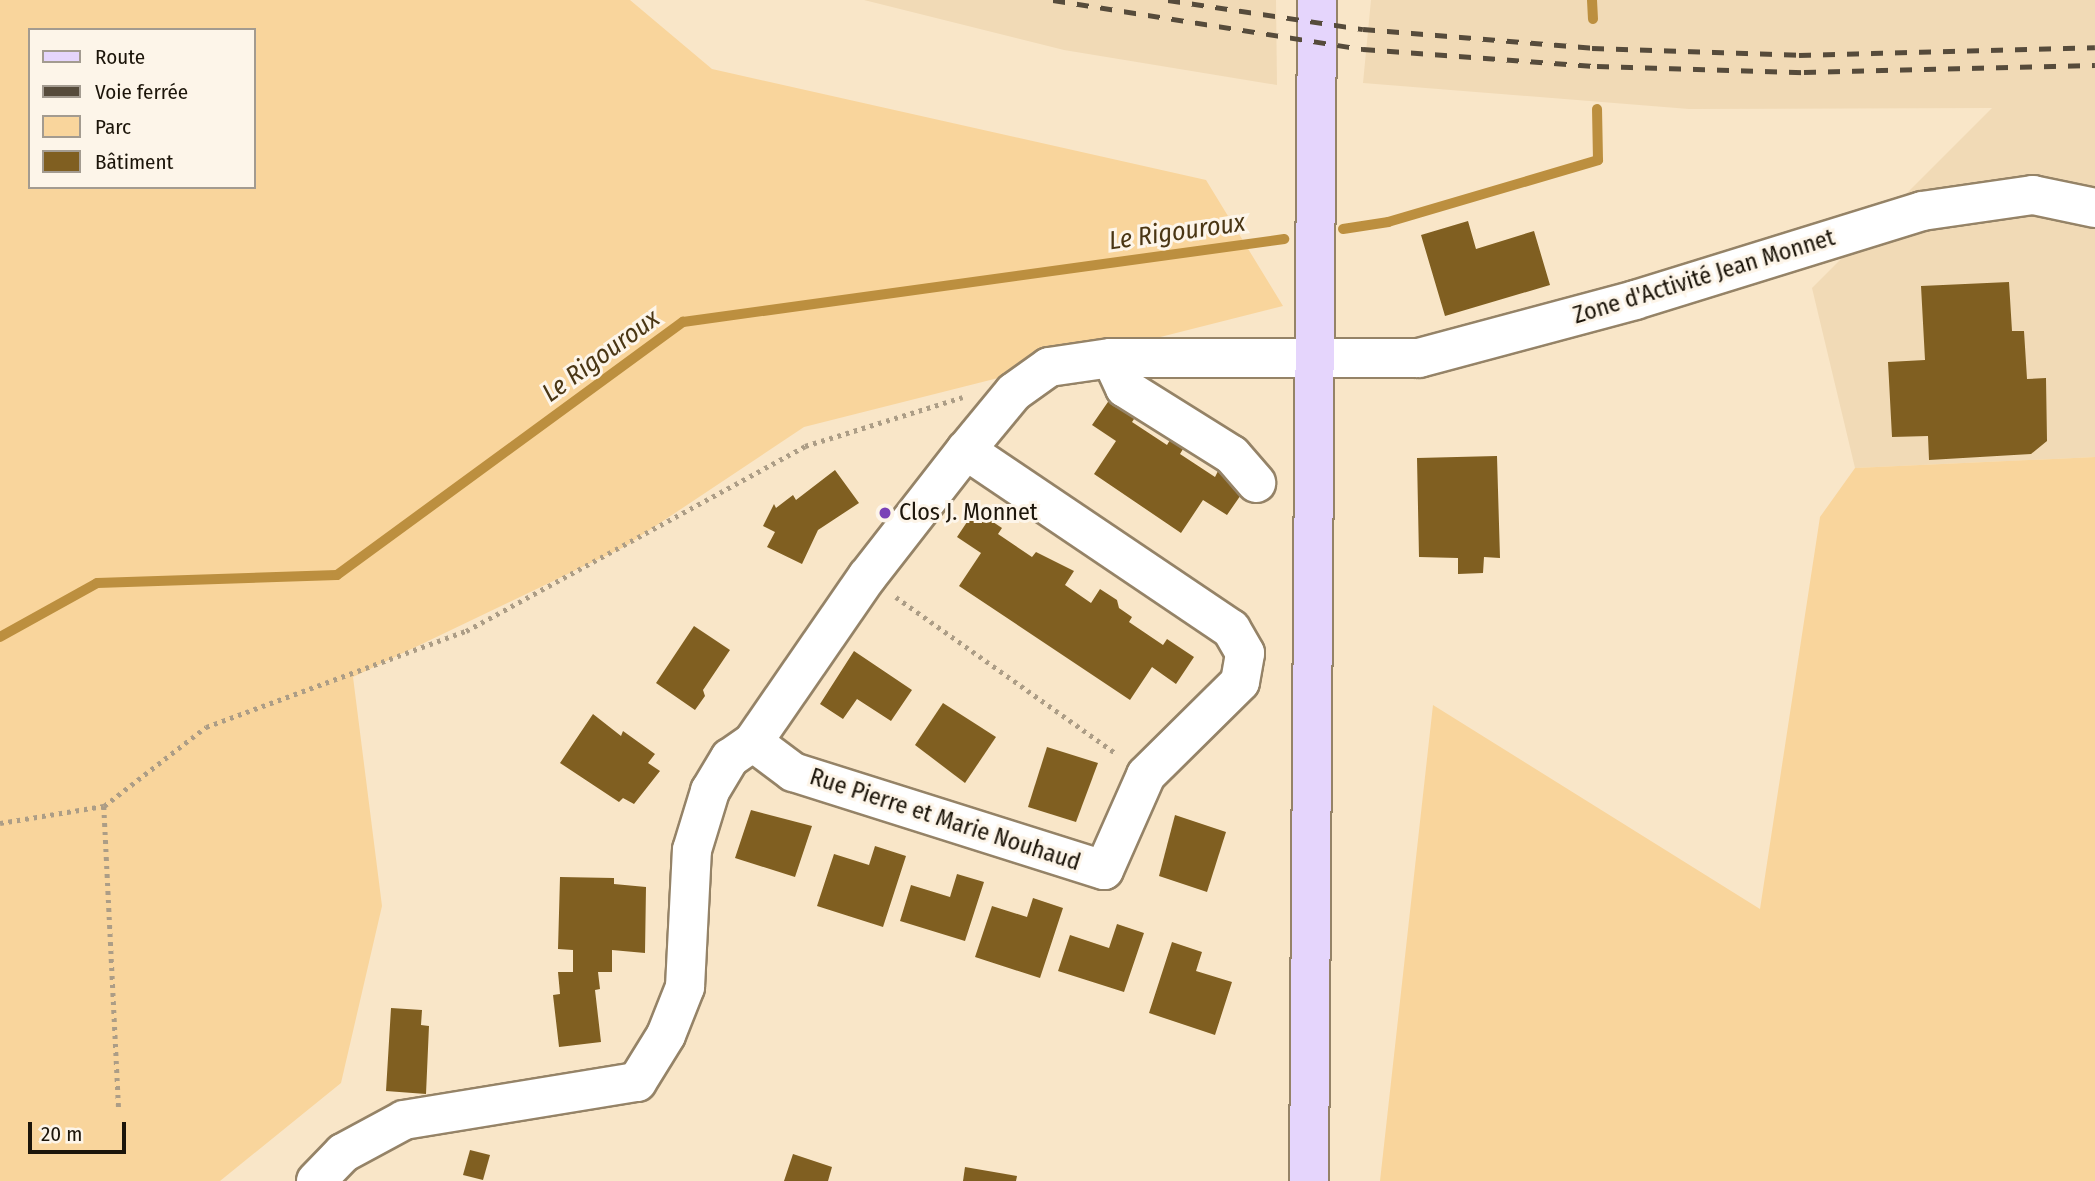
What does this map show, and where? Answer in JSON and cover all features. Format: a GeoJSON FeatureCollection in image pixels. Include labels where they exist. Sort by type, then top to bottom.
{"type":"FeatureCollection","features":[{"type":"Feature","properties":{"kind":"main road"},"geometry":{"type":"LineString","coordinates":[[1309,1181],[1312,358],[1317,0]]}},
{"type":"Feature","properties":{"kind":"street","name":"Zone d'Activité Jean Monnet"},"geometry":{"type":"LineString","coordinates":[[1312,358],[1419,358],[1635,300],[1922,211],[2033,195],[2095,208]]}},
{"type":"Feature","properties":{"kind":"street"},"geometry":{"type":"LineString","coordinates":[[316,1181],[343,1153],[404,1120],[637,1082],[666,1035],[685,987],[692,850],[710,791],[730,758],[753,742],[867,577],[1014,392],[1049,367],[1111,358],[1312,358]]}},
{"type":"Feature","properties":{"kind":"street"},"geometry":{"type":"LineString","coordinates":[[1111,358],[1125,388],[1232,455],[1256,484]]}},
{"type":"Feature","properties":{"kind":"street","name":"Rue Pierre et Marie Nouhaud"},"geometry":{"type":"LineString","coordinates":[[753,742],[793,772],[1104,870],[1146,775],[1240,682],[1245,653],[1231,629],[966,450]]}},
{"type":"Feature","properties":{"kind":"path"},"geometry":{"type":"LineString","coordinates":[[0,823],[104,806],[206,727],[466,631],[805,446],[956,398],[1014,392]]}},
{"type":"Feature","properties":{"kind":"path"},"geometry":{"type":"LineString","coordinates":[[867,577],[1146,775]]}},
{"type":"Feature","properties":{"kind":"path"},"geometry":{"type":"LineString","coordinates":[[104,806],[119,1111]]}},
{"type":"Feature","properties":{"kind":"shaded area"},"geometry":{"type":"Polygon","coordinates":[[[864,0],[1276,0],[1277,85],[1064,50],[864,0]]]}},
{"type":"Feature","properties":{"kind":"shaded area"},"geometry":{"type":"Polygon","coordinates":[[[1371,0],[2095,0],[2095,457],[1855,468],[1812,288],[1992,108],[1689,109],[1363,83],[1371,0]]]}},
{"type":"Feature","properties":{"kind":"green space"},"geometry":{"type":"Polygon","coordinates":[[[0,0],[630,0],[712,69],[1206,180],[1283,306],[804,427],[624,547],[353,677],[382,906],[341,1083],[220,1181],[0,1181],[0,0]]]}},
{"type":"Feature","properties":{"kind":"green space"},"geometry":{"type":"Polygon","coordinates":[[[2095,457],[2095,1181],[1380,1181],[1433,705],[1760,909],[1820,517],[1855,468],[2095,457]]]}},
{"type":"Feature","properties":{"kind":"building"},"geometry":{"type":"Polygon","coordinates":[[[1468,221],[1476,249],[1534,231],[1550,285],[1445,316],[1421,235],[1468,221]]]}},
{"type":"Feature","properties":{"kind":"building"},"geometry":{"type":"Polygon","coordinates":[[[2009,282],[2012,331],[2024,331],[2027,379],[2046,378],[2047,441],[2031,454],[1929,460],[1928,436],[1892,437],[1888,362],[1925,360],[1921,286],[2009,282]]]}},
{"type":"Feature","properties":{"kind":"building"},"geometry":{"type":"Polygon","coordinates":[[[1110,399],[1136,416],[1132,422],[1167,445],[1170,440],[1183,449],[1180,454],[1215,477],[1218,471],[1245,489],[1227,515],[1203,500],[1181,533],[1094,474],[1116,441],[1092,425],[1110,399]]]}},
{"type":"Feature","properties":{"kind":"building"},"geometry":{"type":"Polygon","coordinates":[[[1497,456],[1500,558],[1484,557],[1483,573],[1458,574],[1458,558],[1419,557],[1417,458],[1497,456]]]}},
{"type":"Feature","properties":{"kind":"building"},"geometry":{"type":"Polygon","coordinates":[[[835,470],[859,503],[818,530],[802,564],[767,547],[775,532],[763,526],[774,504],[776,508],[793,495],[796,500],[835,470]]]}},
{"type":"Feature","properties":{"kind":"building"},"geometry":{"type":"Polygon","coordinates":[[[975,510],[1002,528],[998,534],[1032,557],[1036,552],[1074,571],[1065,585],[1091,603],[1100,589],[1117,600],[1119,608],[1132,617],[1129,622],[1163,645],[1167,639],[1194,657],[1176,684],[1152,667],[1130,700],[959,586],[981,553],[957,537],[975,510]]]}},
{"type":"Feature","properties":{"kind":"building"},"geometry":{"type":"Polygon","coordinates":[[[694,626],[730,650],[703,690],[705,696],[695,710],[656,683],[694,626]]]}},
{"type":"Feature","properties":{"kind":"building"},"geometry":{"type":"Polygon","coordinates":[[[854,651],[912,690],[891,721],[857,699],[843,719],[820,704],[854,651]]]}},
{"type":"Feature","properties":{"kind":"building"},"geometry":{"type":"Polygon","coordinates":[[[943,703],[996,737],[965,783],[915,745],[943,703]]]}},
{"type":"Feature","properties":{"kind":"building"},"geometry":{"type":"Polygon","coordinates":[[[593,714],[621,736],[623,731],[655,754],[648,763],[660,771],[634,804],[623,798],[619,802],[560,763],[593,714]]]}},
{"type":"Feature","properties":{"kind":"building"},"geometry":{"type":"Polygon","coordinates":[[[1047,747],[1098,763],[1076,822],[1028,807],[1047,747]]]}},
{"type":"Feature","properties":{"kind":"building"},"geometry":{"type":"Polygon","coordinates":[[[751,810],[812,826],[795,877],[735,858],[751,810]]]}},
{"type":"Feature","properties":{"kind":"building"},"geometry":{"type":"Polygon","coordinates":[[[1175,815],[1226,832],[1207,892],[1159,876],[1175,815]]]}},
{"type":"Feature","properties":{"kind":"building"},"geometry":{"type":"Polygon","coordinates":[[[875,846],[906,856],[883,927],[817,906],[834,854],[869,865],[875,846]]]}},
{"type":"Feature","properties":{"kind":"building"},"geometry":{"type":"Polygon","coordinates":[[[957,874],[984,882],[965,941],[900,921],[911,885],[950,897],[957,874]]]}},
{"type":"Feature","properties":{"kind":"building"},"geometry":{"type":"Polygon","coordinates":[[[560,877],[614,878],[614,884],[646,887],[645,953],[612,950],[612,972],[598,972],[600,989],[595,990],[601,1042],[559,1047],[553,995],[560,994],[558,972],[573,972],[573,950],[558,949],[560,877]]]}},
{"type":"Feature","properties":{"kind":"building"},"geometry":{"type":"Polygon","coordinates":[[[1033,898],[1063,908],[1040,978],[975,957],[992,906],[1027,917],[1033,898]]]}},
{"type":"Feature","properties":{"kind":"building"},"geometry":{"type":"Polygon","coordinates":[[[1117,924],[1144,933],[1124,992],[1058,971],[1070,935],[1109,948],[1117,924]]]}},
{"type":"Feature","properties":{"kind":"building"},"geometry":{"type":"Polygon","coordinates":[[[1172,942],[1202,952],[1196,971],[1232,982],[1215,1035],[1149,1013],[1172,942]]]}},
{"type":"Feature","properties":{"kind":"building"},"geometry":{"type":"Polygon","coordinates":[[[391,1008],[422,1010],[421,1025],[429,1026],[426,1094],[386,1091],[391,1008]]]}},
{"type":"Feature","properties":{"kind":"building"},"geometry":{"type":"Polygon","coordinates":[[[470,1150],[490,1155],[483,1180],[463,1175],[470,1150]]]}},
{"type":"Feature","properties":{"kind":"building"},"geometry":{"type":"Polygon","coordinates":[[[793,1154],[832,1167],[828,1181],[784,1181],[793,1154]]]}},
{"type":"Feature","properties":{"kind":"building"},"geometry":{"type":"Polygon","coordinates":[[[965,1167],[1017,1176],[1016,1181],[963,1181],[965,1167]]]}},
{"type":"Feature","properties":{"kind":"waterway","name":"Le Rigouroux"},"geometry":{"type":"LineString","coordinates":[[1592,0],[1593,19]]}},
{"type":"Feature","properties":{"kind":"waterway","name":"Le Rigouroux"},"geometry":{"type":"LineString","coordinates":[[1343,229],[1388,222],[1598,160],[1597,109]]}},
{"type":"Feature","properties":{"kind":"waterway","name":"Le Rigouroux"},"geometry":{"type":"LineString","coordinates":[[0,637],[97,583],[337,575],[683,322],[1284,239]]}},
{"type":"Feature","properties":{"kind":"railway"},"geometry":{"type":"LineString","coordinates":[[1053,0],[1363,49],[1597,66],[1804,72],[2095,65]]}},
{"type":"Feature","properties":{"kind":"railway"},"geometry":{"type":"LineString","coordinates":[[1168,0],[1363,29],[1592,48],[1799,55],[2095,47]]}},
{"type":"Feature","properties":{"kind":"place","name":"Clos J. Monnet"},"geometry":{"type":"Point","coordinates":[885,513]}}]}
